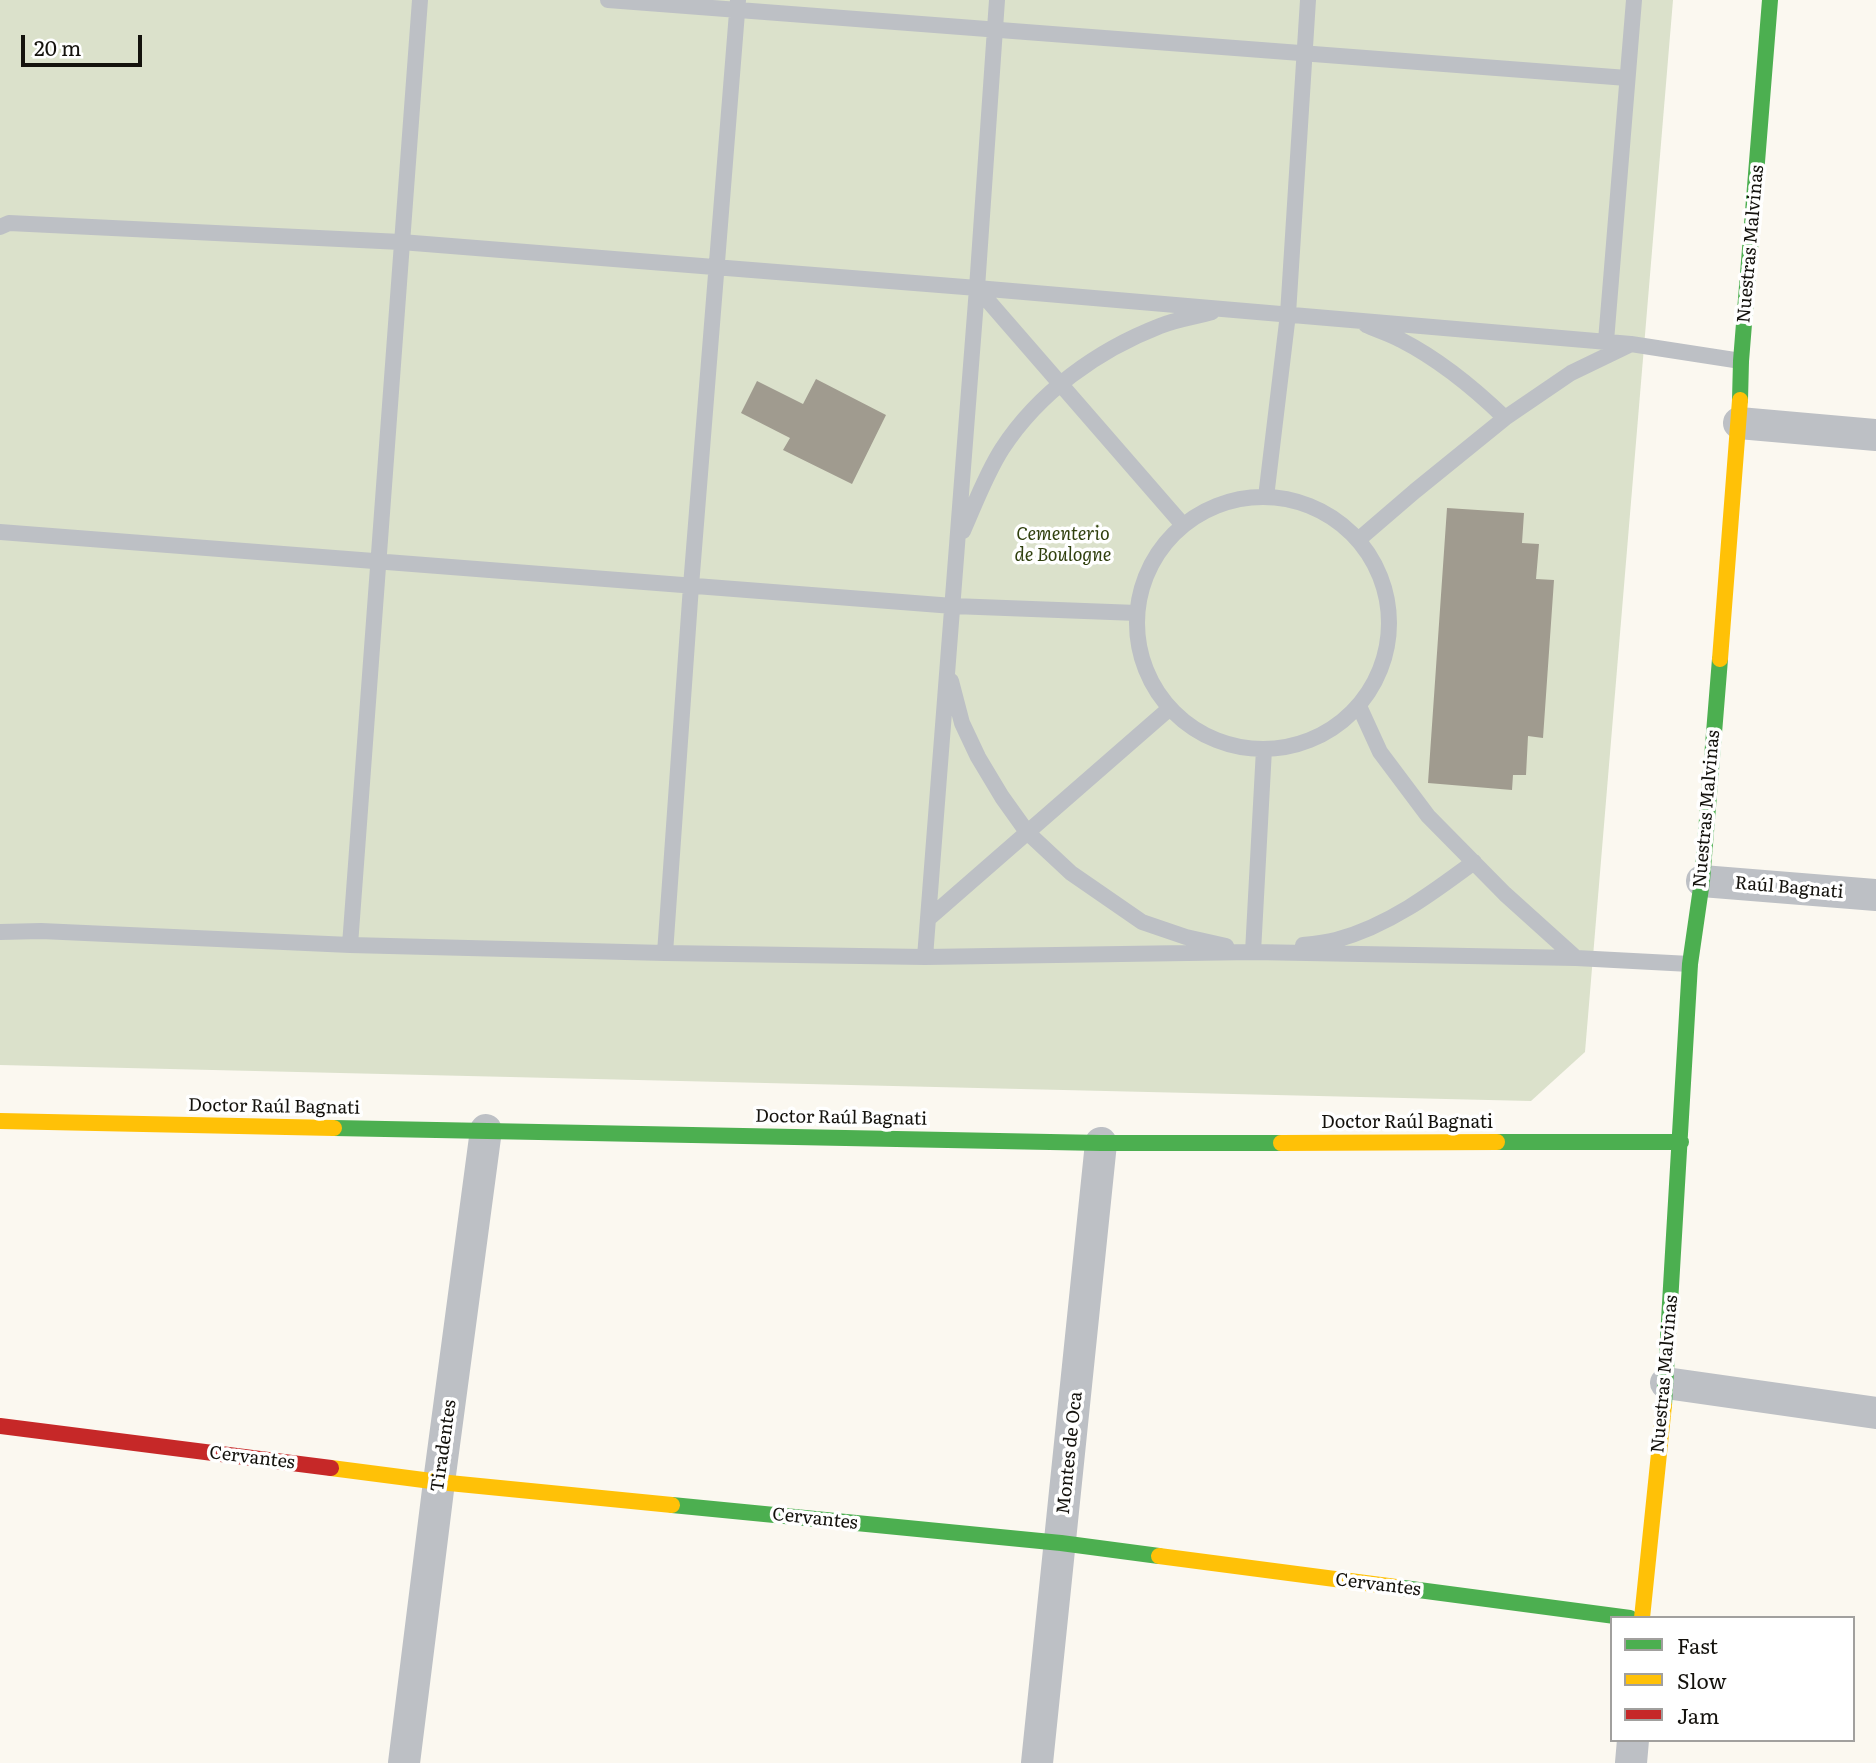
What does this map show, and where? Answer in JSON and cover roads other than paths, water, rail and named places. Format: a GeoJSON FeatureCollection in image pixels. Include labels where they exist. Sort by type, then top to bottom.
{"type":"FeatureCollection","features":[{"type":"Feature","properties":{"kind":"street","name":"Nuestras Malvinas"},"geometry":{"type":"LineString","coordinates":[[1642,1616],[1666,1383],[1690,964],[1702,881],[1770,0]]}},
{"type":"Feature","properties":{"kind":"street"},"geometry":{"type":"LineString","coordinates":[[1739,423],[1876,435]]}},
{"type":"Feature","properties":{"kind":"street","name":"Raúl Bagnati"},"geometry":{"type":"LineString","coordinates":[[1702,881],[1876,895]]}},
{"type":"Feature","properties":{"kind":"street","name":"Doctor Raúl Bagnati"},"geometry":{"type":"LineString","coordinates":[[0,1121],[1101,1143],[1681,1142]]}},
{"type":"Feature","properties":{"kind":"street","name":"Tiradentes"},"geometry":{"type":"LineString","coordinates":[[404,1763],[486,1130]]}},
{"type":"Feature","properties":{"kind":"street","name":"Montes de Oca"},"geometry":{"type":"LineString","coordinates":[[1037,1763],[1101,1143]]}},
{"type":"Feature","properties":{"kind":"street"},"geometry":{"type":"LineString","coordinates":[[1666,1383],[1876,1413]]}},
{"type":"Feature","properties":{"kind":"street","name":"Cervantes"},"geometry":{"type":"LineString","coordinates":[[0,1426],[439,1482],[1061,1543],[1615,1616]]}},
{"type":"Feature","properties":{"kind":"street"},"geometry":{"type":"LineString","coordinates":[[1631,1763],[1633,1742]]}},
{"type":"Feature","properties":{"kind":"lane"},"geometry":{"type":"LineString","coordinates":[[350,945],[420,0]]}},
{"type":"Feature","properties":{"kind":"lane"},"geometry":{"type":"LineString","coordinates":[[608,0],[737,5],[995,29],[1627,78]]}},
{"type":"Feature","properties":{"kind":"lane"},"geometry":{"type":"LineString","coordinates":[[925,957],[997,0]]}},
{"type":"Feature","properties":{"kind":"lane"},"geometry":{"type":"LineString","coordinates":[[1266,497],[1288,314],[1308,0]]}},
{"type":"Feature","properties":{"kind":"lane"},"geometry":{"type":"LineString","coordinates":[[1606,341],[1634,0]]}},
{"type":"Feature","properties":{"kind":"lane"},"geometry":{"type":"LineString","coordinates":[[664,953],[737,5]]}},
{"type":"Feature","properties":{"kind":"lane"},"geometry":{"type":"LineString","coordinates":[[0,227],[9,223],[401,242],[1606,341],[1741,361]]}},
{"type":"Feature","properties":{"kind":"lane"},"geometry":{"type":"LineString","coordinates":[[977,288],[1183,525]]}},
{"type":"Feature","properties":{"kind":"lane"},"geometry":{"type":"LineString","coordinates":[[958,544],[986,479],[1003,449],[1032,411],[1061,384],[1087,363],[1162,325],[1225,309]]}},
{"type":"Feature","properties":{"kind":"lane"},"geometry":{"type":"LineString","coordinates":[[1351,319],[1400,339],[1435,360],[1476,390],[1505,418]]}},
{"type":"Feature","properties":{"kind":"lane"},"geometry":{"type":"LineString","coordinates":[[1358,540],[1505,418],[1571,373],[1631,344]]}},
{"type":"Feature","properties":{"kind":"lane"},"geometry":{"type":"LineString","coordinates":[[1266,497],[1300,502],[1332,517],[1358,540],[1378,570],[1388,605],[1388,642],[1378,676],[1359,706],[1332,730],[1299,745],[1264,750],[1230,745],[1197,731],[1170,708],[1150,680],[1139,647],[1137,613],[1145,579],[1160,549],[1183,525],[1208,509],[1236,499],[1266,497]]}},
{"type":"Feature","properties":{"kind":"lane"},"geometry":{"type":"LineString","coordinates":[[0,532],[953,606],[1137,613]]}},
{"type":"Feature","properties":{"kind":"lane"},"geometry":{"type":"LineString","coordinates":[[948,668],[967,734],[1002,797],[1027,832],[1071,873],[1142,922],[1186,937],[1253,952],[1335,941],[1384,922],[1431,894],[1474,862]]}},
{"type":"Feature","properties":{"kind":"lane"},"geometry":{"type":"LineString","coordinates":[[1359,706],[1380,752],[1428,816],[1505,894],[1576,958]]}},
{"type":"Feature","properties":{"kind":"lane"},"geometry":{"type":"LineString","coordinates":[[928,919],[1170,708]]}},
{"type":"Feature","properties":{"kind":"lane"},"geometry":{"type":"LineString","coordinates":[[1253,952],[1264,750]]}},
{"type":"Feature","properties":{"kind":"lane"},"geometry":{"type":"LineString","coordinates":[[0,932],[41,931],[350,945],[664,953],[925,957],[1253,952],[1576,958],[1690,964]]}},
{"type":"Feature","properties":{"kind":"park label","name":"Cementerio de Boulogne"},"geometry":{"type":"Point","coordinates":[1063,545]}}]}
